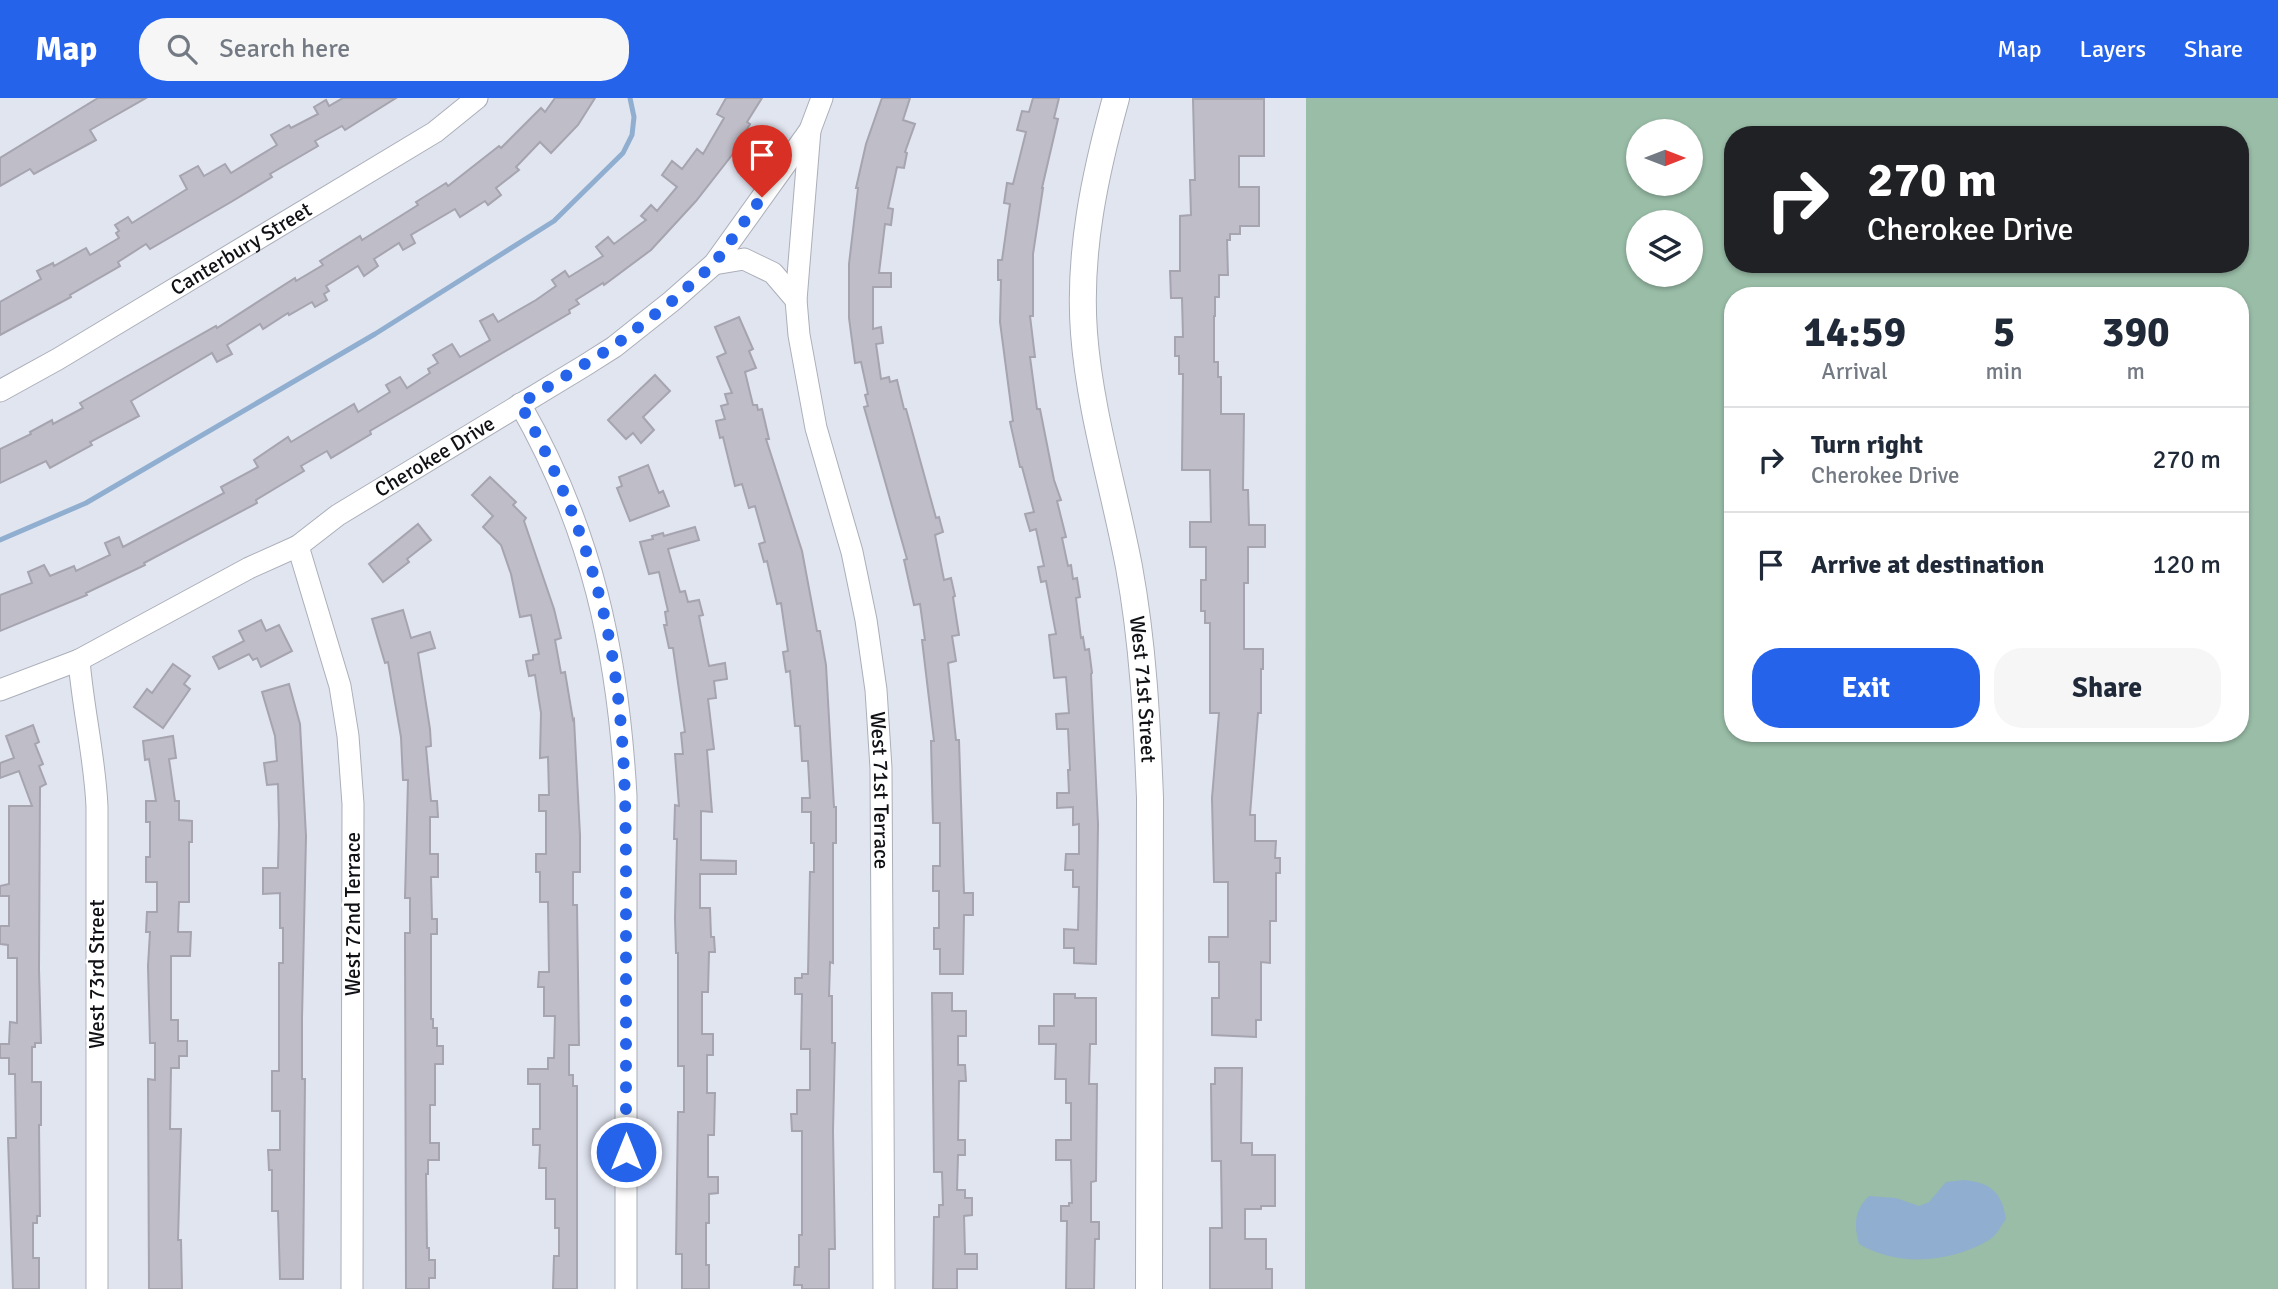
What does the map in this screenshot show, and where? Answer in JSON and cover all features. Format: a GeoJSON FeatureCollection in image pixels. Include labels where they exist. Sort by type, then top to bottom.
{"type":"FeatureCollection","features":[{"type":"Feature","properties":{"kind":"street","name":"Canterbury Street"},"geometry":{"type":"LineString","coordinates":[[0,391],[58,359],[435,132],[477,98]]}},
{"type":"Feature","properties":{"kind":"street","name":"Cherokee Drive"},"geometry":{"type":"LineString","coordinates":[[0,690],[79,660],[249,568],[298,546],[338,514],[614,346],[714,264],[810,131],[822,98]]}},
{"type":"Feature","properties":{"kind":"street","name":"West 71st Street"},"geometry":{"type":"LineString","coordinates":[[1116,98],[1096,176],[1087,233],[1083,299],[1092,404],[1129,568],[1141,649],[1147,724],[1150,798],[1149,1289]]}},
{"type":"Feature","properties":{"kind":"street","name":"West 71st Terrace"},"geometry":{"type":"LineString","coordinates":[[810,131],[796,300],[803,366],[813,416],[852,552],[866,620],[876,690],[881,768],[884,1289]]}},
{"type":"Feature","properties":{"kind":"street"},"geometry":{"type":"LineString","coordinates":[[714,264],[744,260],[773,273],[796,300]]}},
{"type":"Feature","properties":{"kind":"street"},"geometry":{"type":"LineString","coordinates":[[520,404],[555,472],[582,541],[601,604],[615,671],[621,720],[626,796],[626,1289]]}},
{"type":"Feature","properties":{"kind":"street","name":"West 72nd Terrace"},"geometry":{"type":"LineString","coordinates":[[298,546],[340,686],[353,804],[352,1289]]}},
{"type":"Feature","properties":{"kind":"street","name":"West 73rd Street"},"geometry":{"type":"LineString","coordinates":[[79,660],[82,699],[92,747],[97,807],[97,1289]]}},
{"type":"Feature","properties":{"kind":"green space"},"geometry":{"type":"Polygon","coordinates":[[[1306,98],[2278,98],[2278,1289],[1305,1289],[1306,98]]]}},
{"type":"Feature","properties":{"kind":"water"},"geometry":{"type":"Polygon","coordinates":[[[1963,1180],[1981,1183],[1998,1195],[2006,1219],[1989,1240],[1958,1254],[1924,1259],[1890,1256],[1859,1244],[1856,1218],[1860,1207],[1869,1196],[1896,1198],[1919,1206],[1929,1202],[1946,1182],[1963,1180]]]}},
{"type":"Feature","properties":{"kind":"building"},"geometry":{"type":"Polygon","coordinates":[[[98,98],[146,98],[90,130],[96,140],[34,174],[30,169],[0,186],[0,158],[98,98]]]}},
{"type":"Feature","properties":{"kind":"building"},"geometry":{"type":"Polygon","coordinates":[[[343,98],[396,98],[345,130],[342,126],[315,141],[318,146],[270,174],[272,177],[150,249],[146,244],[118,262],[120,266],[70,295],[71,297],[0,335],[0,302],[41,279],[37,271],[53,263],[54,266],[86,248],[90,255],[119,238],[115,225],[128,217],[132,223],[187,189],[180,176],[198,166],[204,176],[225,164],[231,173],[277,145],[271,135],[318,114],[314,107],[326,100],[329,106],[343,98]]]}},
{"type":"Feature","properties":{"kind":"building"},"geometry":{"type":"Polygon","coordinates":[[[555,98],[595,98],[578,125],[551,153],[540,142],[516,167],[519,170],[496,188],[501,195],[488,205],[485,201],[460,217],[455,209],[411,235],[415,243],[403,250],[399,243],[374,259],[378,266],[364,276],[358,266],[326,286],[329,291],[324,294],[327,300],[315,307],[312,302],[263,329],[260,324],[227,345],[232,354],[217,362],[212,353],[131,401],[139,416],[90,442],[92,445],[50,468],[46,461],[0,483],[0,449],[52,420],[53,424],[83,408],[80,403],[216,326],[217,328],[295,278],[296,281],[323,265],[320,261],[360,236],[362,240],[418,205],[416,202],[446,183],[448,186],[499,146],[501,148],[541,108],[545,112],[555,98]]]}},
{"type":"Feature","properties":{"kind":"building"},"geometry":{"type":"Polygon","coordinates":[[[726,98],[762,98],[732,155],[696,201],[651,250],[604,285],[603,283],[576,300],[579,304],[569,310],[570,313],[370,431],[371,434],[331,458],[327,451],[301,466],[304,471],[256,500],[257,503],[144,563],[145,565],[86,593],[87,595],[0,631],[0,595],[32,583],[28,572],[44,565],[50,576],[74,566],[76,571],[110,555],[105,543],[119,537],[123,547],[224,493],[221,487],[258,467],[254,460],[288,437],[291,442],[354,404],[358,412],[390,392],[386,385],[400,377],[407,388],[430,373],[428,369],[438,363],[433,355],[452,344],[460,357],[490,340],[480,321],[493,314],[498,322],[536,300],[556,286],[552,280],[565,271],[569,277],[603,256],[596,247],[608,237],[614,244],[646,220],[641,216],[651,205],[657,211],[677,187],[662,175],[672,161],[682,169],[697,149],[703,154],[724,118],[717,114],[726,98]]]}},
{"type":"Feature","properties":{"kind":"building"},"geometry":{"type":"Polygon","coordinates":[[[882,98],[910,98],[903,120],[915,124],[905,152],[904,168],[897,167],[888,208],[893,209],[891,225],[885,224],[879,273],[891,273],[891,287],[873,287],[873,329],[881,327],[883,343],[876,344],[881,379],[889,377],[890,382],[897,380],[936,518],[939,517],[943,532],[935,535],[944,580],[951,578],[955,596],[959,635],[952,636],[956,661],[948,663],[956,740],[959,740],[964,893],[973,893],[973,915],[964,915],[963,974],[940,974],[940,949],[934,949],[934,928],[939,928],[939,891],[933,891],[933,866],[940,866],[940,823],[933,823],[931,741],[934,741],[922,640],[925,640],[920,604],[914,605],[904,560],[907,559],[864,407],[868,406],[865,395],[868,394],[861,362],[855,363],[849,318],[849,264],[856,188],[866,144],[882,98]]]}},
{"type":"Feature","properties":{"kind":"building"},"geometry":{"type":"Polygon","coordinates":[[[1033,98],[1059,98],[1054,118],[1058,119],[1042,188],[1033,254],[1033,316],[1030,316],[1035,357],[1030,357],[1037,409],[1040,409],[1054,480],[1061,500],[1057,501],[1066,537],[1062,538],[1068,566],[1071,565],[1073,579],[1077,578],[1080,597],[1076,598],[1081,638],[1083,637],[1085,650],[1089,649],[1092,673],[1098,824],[1096,964],[1074,963],[1074,948],[1064,948],[1064,929],[1078,930],[1079,887],[1073,887],[1073,870],[1065,870],[1066,854],[1079,854],[1079,824],[1073,825],[1073,807],[1057,808],[1057,793],[1069,793],[1068,729],[1057,729],[1056,714],[1069,713],[1066,677],[1054,678],[1049,635],[1056,634],[1046,581],[1041,582],[1038,567],[1044,566],[1036,529],[1030,531],[1025,514],[1034,512],[1010,422],[1013,421],[1000,322],[1001,280],[998,280],[998,260],[1002,260],[1010,204],[1004,203],[1007,183],[1013,184],[1026,132],[1017,130],[1022,111],[1029,112],[1033,98]]]}},
{"type":"Feature","properties":{"kind":"building"},"geometry":{"type":"Polygon","coordinates":[[[1193,99],[1264,99],[1264,156],[1239,156],[1239,187],[1259,187],[1259,226],[1240,226],[1240,234],[1230,234],[1230,240],[1227,240],[1228,275],[1219,275],[1219,297],[1215,297],[1214,316],[1214,362],[1218,362],[1218,377],[1221,377],[1221,414],[1244,414],[1243,490],[1248,490],[1249,525],[1265,525],[1265,547],[1248,547],[1248,583],[1244,583],[1244,649],[1263,649],[1261,713],[1258,713],[1250,815],[1255,815],[1255,841],[1276,841],[1275,858],[1280,858],[1280,873],[1276,873],[1276,921],[1270,921],[1270,963],[1261,962],[1261,1020],[1256,1020],[1256,1037],[1212,1035],[1212,998],[1219,998],[1219,962],[1209,962],[1209,937],[1228,937],[1228,882],[1214,882],[1212,798],[1219,713],[1210,713],[1210,623],[1205,623],[1205,611],[1201,611],[1201,580],[1206,580],[1206,547],[1190,547],[1190,522],[1211,522],[1210,470],[1182,470],[1183,374],[1179,374],[1179,356],[1175,356],[1175,337],[1183,337],[1182,298],[1171,298],[1170,271],[1180,271],[1180,216],[1191,215],[1190,180],[1195,180],[1193,99]]]}},
{"type":"Feature","properties":{"kind":"building"},"geometry":{"type":"Polygon","coordinates":[[[739,317],[753,349],[749,351],[756,368],[745,372],[753,405],[757,405],[758,410],[762,409],[769,439],[766,439],[802,551],[826,665],[836,807],[836,843],[833,843],[833,963],[830,962],[829,996],[832,996],[832,1043],[835,1043],[835,1249],[829,1249],[829,1289],[802,1289],[802,1285],[794,1285],[795,1267],[799,1267],[799,1235],[802,1235],[802,1131],[792,1131],[791,1114],[797,1114],[797,1090],[810,1090],[810,1049],[801,1049],[802,994],[795,994],[795,978],[808,974],[810,872],[814,872],[814,843],[811,843],[811,812],[802,812],[802,798],[810,798],[808,761],[802,761],[800,726],[795,726],[790,671],[786,672],[783,652],[788,651],[781,603],[777,604],[767,561],[764,562],[759,544],[765,542],[755,506],[749,508],[742,484],[735,486],[723,437],[720,438],[716,421],[725,419],[721,406],[728,404],[725,394],[732,393],[717,357],[726,353],[715,327],[739,317]]]}},
{"type":"Feature","properties":{"kind":"building"},"geometry":{"type":"Polygon","coordinates":[[[655,375],[670,391],[643,417],[654,430],[641,443],[633,433],[626,439],[608,420],[655,375]]]}},
{"type":"Feature","properties":{"kind":"building"},"geometry":{"type":"Polygon","coordinates":[[[648,465],[659,493],[663,491],[669,506],[630,521],[617,488],[622,486],[619,477],[648,465]]]}},
{"type":"Feature","properties":{"kind":"building"},"geometry":{"type":"Polygon","coordinates":[[[490,477],[516,502],[513,505],[526,518],[524,521],[561,638],[555,640],[561,673],[565,672],[574,719],[580,835],[580,872],[573,872],[573,905],[577,905],[579,1045],[569,1045],[569,1075],[573,1075],[573,1086],[577,1086],[577,1289],[553,1289],[554,1256],[559,1256],[559,1228],[555,1228],[555,1199],[546,1199],[546,1168],[539,1168],[540,1145],[533,1145],[533,1129],[540,1129],[540,1084],[528,1084],[528,1069],[548,1069],[548,1058],[554,1058],[555,1016],[544,1016],[544,987],[538,987],[539,972],[549,972],[548,902],[540,902],[540,872],[536,872],[536,854],[546,854],[546,811],[539,811],[539,795],[549,795],[548,757],[540,758],[541,713],[535,675],[529,676],[526,661],[533,660],[533,655],[539,654],[531,615],[520,617],[511,574],[501,545],[483,527],[493,516],[472,495],[490,477]]]}},
{"type":"Feature","properties":{"kind":"building"},"geometry":{"type":"Polygon","coordinates":[[[418,524],[431,540],[383,582],[369,564],[418,524]]]}},
{"type":"Feature","properties":{"kind":"building"},"geometry":{"type":"Polygon","coordinates":[[[695,527],[699,540],[668,549],[680,592],[685,591],[688,602],[699,600],[703,615],[699,616],[709,666],[725,663],[727,679],[714,681],[716,698],[708,699],[714,749],[707,750],[712,812],[701,811],[701,860],[736,861],[736,874],[700,874],[700,908],[710,908],[711,937],[714,937],[715,952],[709,952],[708,992],[702,992],[702,1034],[713,1034],[713,1055],[707,1055],[707,1093],[715,1093],[714,1135],[708,1135],[708,1177],[718,1177],[718,1193],[709,1194],[709,1223],[706,1223],[709,1289],[682,1289],[682,1254],[676,1254],[678,1112],[684,1112],[684,1066],[678,1066],[678,953],[675,918],[677,839],[674,839],[675,805],[679,806],[675,754],[683,754],[681,733],[685,732],[673,648],[669,648],[664,625],[667,625],[665,612],[668,611],[659,572],[649,574],[640,542],[663,533],[664,536],[695,527]]]}},
{"type":"Feature","properties":{"kind":"building"},"geometry":{"type":"Polygon","coordinates":[[[403,610],[411,638],[430,632],[435,648],[418,653],[430,729],[431,746],[426,747],[431,801],[437,801],[438,817],[430,817],[430,854],[438,854],[438,877],[431,877],[432,919],[437,919],[437,934],[431,934],[431,1019],[433,1028],[437,1028],[437,1046],[443,1046],[443,1064],[435,1064],[435,1105],[430,1105],[430,1143],[439,1143],[439,1160],[428,1160],[426,1174],[427,1248],[429,1260],[435,1260],[435,1278],[429,1278],[429,1289],[406,1289],[405,933],[410,933],[410,898],[405,898],[408,780],[403,780],[401,737],[388,662],[385,663],[372,619],[403,610]]]}},
{"type":"Feature","properties":{"kind":"building"},"geometry":{"type":"Polygon","coordinates":[[[261,620],[266,631],[279,625],[292,651],[261,667],[257,658],[253,660],[249,654],[219,669],[213,657],[244,641],[239,631],[261,620]]]}},
{"type":"Feature","properties":{"kind":"building"},"geometry":{"type":"Polygon","coordinates":[[[173,664],[190,676],[184,684],[190,689],[163,728],[134,707],[147,689],[152,693],[173,664]]]}},
{"type":"Feature","properties":{"kind":"building"},"geometry":{"type":"Polygon","coordinates":[[[289,684],[300,724],[306,836],[302,1018],[302,1079],[305,1079],[303,1279],[280,1279],[278,1211],[272,1211],[272,1170],[269,1170],[268,1150],[280,1150],[280,1111],[272,1111],[272,1071],[279,1071],[279,963],[283,963],[283,928],[280,928],[280,893],[263,894],[263,868],[278,868],[279,825],[278,784],[267,785],[264,763],[277,761],[275,736],[262,692],[289,684]]]}},
{"type":"Feature","properties":{"kind":"building"},"geometry":{"type":"Polygon","coordinates":[[[33,725],[39,742],[35,744],[43,764],[39,766],[46,784],[40,787],[41,1043],[35,1043],[35,1047],[32,1047],[32,1082],[41,1082],[40,1216],[37,1216],[37,1223],[33,1223],[33,1258],[39,1258],[39,1289],[13,1289],[8,1138],[16,1138],[15,1074],[9,1074],[9,1058],[0,1058],[0,1044],[9,1044],[10,1022],[17,1023],[17,958],[8,958],[8,945],[0,944],[0,926],[9,926],[9,896],[0,896],[0,886],[9,884],[9,806],[32,806],[19,771],[0,778],[0,763],[14,758],[6,736],[33,725]]]}},
{"type":"Feature","properties":{"kind":"building"},"geometry":{"type":"Polygon","coordinates":[[[173,736],[176,758],[169,759],[175,801],[179,801],[179,820],[192,821],[192,842],[189,842],[189,902],[179,902],[178,932],[191,932],[190,956],[171,956],[171,1020],[178,1020],[178,1041],[187,1041],[187,1056],[179,1056],[179,1068],[171,1068],[170,1129],[181,1129],[178,1240],[181,1240],[182,1289],[149,1289],[148,1079],[155,1080],[155,1043],[150,1043],[150,932],[146,932],[147,912],[157,912],[157,882],[146,882],[146,857],[150,857],[150,822],[146,822],[146,801],[156,801],[143,741],[173,736]]]}},
{"type":"Feature","properties":{"kind":"building"},"geometry":{"type":"Polygon","coordinates":[[[932,993],[952,993],[952,1011],[966,1011],[966,1036],[958,1036],[958,1065],[965,1065],[966,1081],[959,1081],[958,1140],[965,1140],[965,1155],[958,1155],[957,1190],[965,1190],[965,1198],[972,1198],[972,1215],[964,1216],[965,1254],[977,1254],[977,1269],[957,1269],[957,1289],[933,1289],[934,1217],[939,1217],[939,1205],[943,1205],[942,1172],[934,1172],[932,993]]]}},
{"type":"Feature","properties":{"kind":"building"},"geometry":{"type":"Polygon","coordinates":[[[1054,994],[1096,998],[1096,1044],[1090,1044],[1089,1084],[1097,1084],[1096,1181],[1091,1182],[1091,1222],[1099,1222],[1099,1239],[1095,1239],[1094,1289],[1066,1289],[1067,1221],[1061,1221],[1061,1206],[1069,1206],[1069,1203],[1072,1203],[1071,1160],[1056,1160],[1056,1140],[1071,1140],[1071,1103],[1066,1103],[1066,1079],[1055,1079],[1056,1044],[1039,1044],[1039,1026],[1054,1026],[1054,994]]]}},
{"type":"Feature","properties":{"kind":"building"},"geometry":{"type":"Polygon","coordinates":[[[1215,1068],[1242,1068],[1241,1143],[1252,1143],[1252,1155],[1275,1155],[1275,1206],[1245,1209],[1245,1239],[1266,1239],[1266,1269],[1272,1269],[1272,1289],[1210,1289],[1210,1228],[1222,1228],[1221,1161],[1212,1161],[1211,1084],[1215,1084],[1215,1068]]]}},
{"type":"Feature","properties":{"kind":"waterway"},"geometry":{"type":"LineString","coordinates":[[0,540],[86,503],[375,334],[554,221],[623,153],[632,135],[634,117],[630,98]]}},
{"type":"Feature","properties":{"kind":"route"},"geometry":{"type":"LineString","coordinates":[[626,1152],[626,796],[615,671],[601,604],[582,541],[560,483],[520,404],[614,346],[672,301],[714,264],[762,197]]}}]}
